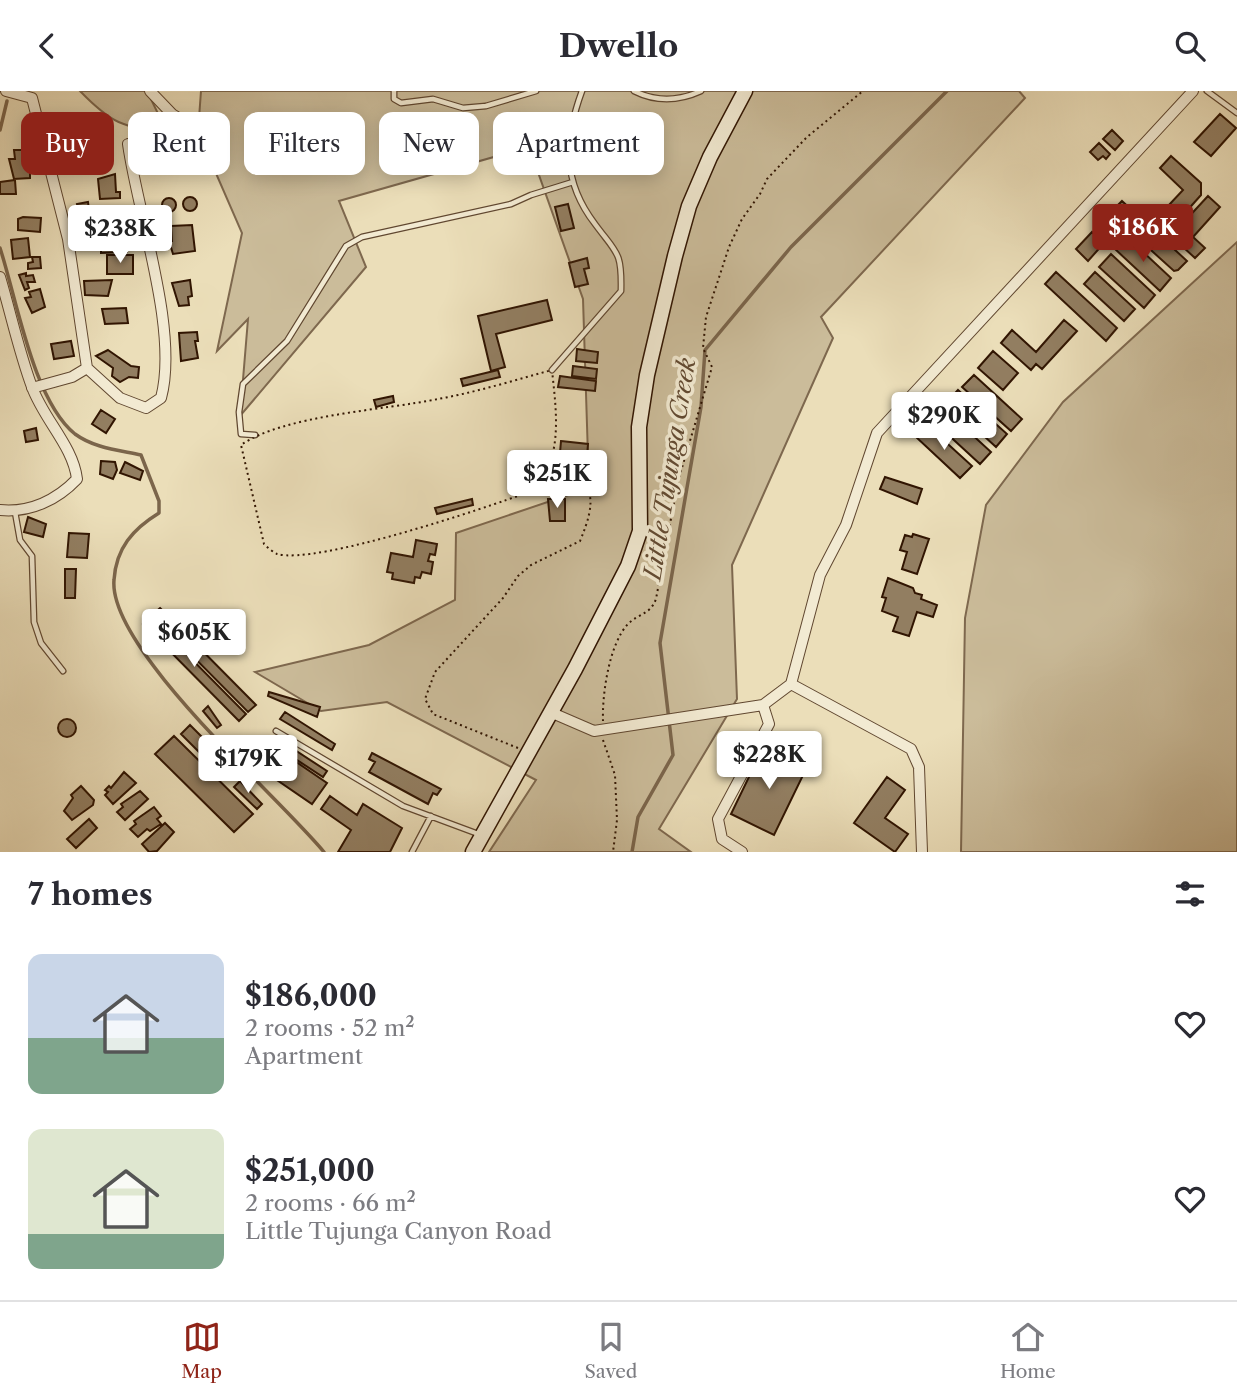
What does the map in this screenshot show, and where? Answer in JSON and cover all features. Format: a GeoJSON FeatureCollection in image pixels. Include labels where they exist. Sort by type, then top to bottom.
{"type":"FeatureCollection","features":[{"type":"Feature","properties":{"kind":"main road"},"geometry":{"type":"LineString","coordinates":[[473,852],[628,566],[640,531],[639,428],[647,375],[675,256],[709,157],[745,91]]}},
{"type":"Feature","properties":{"kind":"street"},"geometry":{"type":"LineString","coordinates":[[6,91],[33,94],[68,240],[87,368],[120,398],[146,408],[161,398],[164,386],[164,344],[152,257],[128,144],[145,140],[195,140],[188,124],[172,114],[150,91]]}},
{"type":"Feature","properties":{"kind":"street"},"geometry":{"type":"LineString","coordinates":[[550,712],[594,731],[763,705],[791,684],[820,575],[846,525],[877,433],[1193,91]]}},
{"type":"Feature","properties":{"kind":"street"},"geometry":{"type":"LineString","coordinates":[[0,277],[34,388],[52,430],[75,461],[77,479],[62,495],[15,511],[0,510]]}},
{"type":"Feature","properties":{"kind":"street"},"geometry":{"type":"LineString","coordinates":[[34,388],[87,368]]}},
{"type":"Feature","properties":{"kind":"street"},"geometry":{"type":"LineString","coordinates":[[791,684],[911,749],[919,767],[922,852]]}},
{"type":"Feature","properties":{"kind":"street"},"geometry":{"type":"LineString","coordinates":[[742,852],[722,839],[718,819],[769,724],[763,705]]}},
{"type":"Feature","properties":{"kind":"lane"},"geometry":{"type":"LineString","coordinates":[[394,91],[394,99],[401,103],[433,99],[463,108],[486,106],[536,91]]}},
{"type":"Feature","properties":{"kind":"lane"},"geometry":{"type":"LineString","coordinates":[[552,370],[621,291],[622,263],[611,241],[595,224],[568,172],[574,113],[582,91]]}},
{"type":"Feature","properties":{"kind":"lane"},"geometry":{"type":"LineString","coordinates":[[634,91],[665,100],[701,91]]}},
{"type":"Feature","properties":{"kind":"lane"},"geometry":{"type":"LineString","coordinates":[[1208,91],[1237,113]]}},
{"type":"Feature","properties":{"kind":"lane"},"geometry":{"type":"LineString","coordinates":[[255,435],[241,435],[239,412],[243,384],[287,341],[346,246],[362,237],[511,204],[572,182]]}},
{"type":"Feature","properties":{"kind":"lane"},"geometry":{"type":"LineString","coordinates":[[15,511],[20,540],[32,556],[34,622],[41,643],[63,671]]}},
{"type":"Feature","properties":{"kind":"lane"},"geometry":{"type":"LineString","coordinates":[[276,731],[402,806],[482,835]]}},
{"type":"Feature","properties":{"kind":"lane"},"geometry":{"type":"LineString","coordinates":[[412,852],[431,816]]}},
{"type":"Feature","properties":{"kind":"path"},"geometry":{"type":"LineString","coordinates":[[613,852],[617,820],[615,775],[603,745],[602,697],[628,624],[651,611],[656,599],[676,490],[712,367],[703,348],[706,317],[729,247],[766,179],[807,137],[863,91]]}},
{"type":"Feature","properties":{"kind":"path"},"geometry":{"type":"LineString","coordinates":[[552,370],[557,427],[551,462],[542,482],[529,492],[364,543],[294,555],[275,553],[264,544],[242,445],[255,435],[300,423],[441,399],[552,370]]}},
{"type":"Feature","properties":{"kind":"path"},"geometry":{"type":"LineString","coordinates":[[528,752],[433,714],[425,699],[435,672],[503,598],[518,576],[531,565],[580,541],[591,514],[589,488],[573,471],[551,462]]}},
{"type":"Feature","properties":{"kind":"shaded area"},"geometry":{"type":"Polygon","coordinates":[[[80,91],[147,91],[157,112],[128,112],[128,126],[114,119],[114,112],[101,111],[80,91]]]}},
{"type":"Feature","properties":{"kind":"shaded area"},"geometry":{"type":"Polygon","coordinates":[[[201,91],[1019,91],[1025,98],[821,317],[833,338],[732,565],[737,699],[659,829],[691,852],[489,852],[536,780],[387,702],[321,711],[255,672],[369,645],[455,600],[456,533],[589,488],[583,299],[539,175],[664,175],[664,112],[493,112],[493,157],[479,161],[479,112],[379,112],[379,175],[430,175],[339,201],[366,267],[240,416],[248,319],[217,351],[242,233],[217,175],[230,175],[230,112],[199,112],[201,91]]]}},
{"type":"Feature","properties":{"kind":"shaded area"},"geometry":{"type":"Polygon","coordinates":[[[1237,242],[1237,852],[961,852],[965,618],[986,505],[1063,402],[1237,242]]]}},
{"type":"Feature","properties":{"kind":"building"},"geometry":{"type":"Polygon","coordinates":[[[1220,114],[1236,128],[1211,156],[1194,142],[1220,114]]]}},
{"type":"Feature","properties":{"kind":"building"},"geometry":{"type":"Polygon","coordinates":[[[1112,130],[1123,141],[1115,150],[1103,139],[1112,130]]]}},
{"type":"Feature","properties":{"kind":"building"},"geometry":{"type":"Polygon","coordinates":[[[1099,143],[1110,154],[1106,159],[1103,156],[1098,160],[1090,152],[1099,143]]]}},
{"type":"Feature","properties":{"kind":"building"},"geometry":{"type":"Polygon","coordinates":[[[14,150],[21,150],[21,175],[30,175],[30,178],[14,179],[9,159],[15,159],[14,150]]]}},
{"type":"Feature","properties":{"kind":"building"},"geometry":{"type":"Polygon","coordinates":[[[1171,156],[1201,183],[1201,195],[1167,233],[1154,221],[1183,190],[1160,168],[1171,156]]]}},
{"type":"Feature","properties":{"kind":"building"},"geometry":{"type":"Polygon","coordinates":[[[114,174],[116,192],[120,192],[120,198],[100,199],[98,179],[114,174]]]}},
{"type":"Feature","properties":{"kind":"building"},"geometry":{"type":"Polygon","coordinates":[[[15,180],[16,194],[0,194],[0,182],[15,180]]]}},
{"type":"Feature","properties":{"kind":"building"},"geometry":{"type":"Polygon","coordinates":[[[1208,196],[1220,207],[1193,237],[1205,248],[1195,258],[1171,236],[1208,196]]]}},
{"type":"Feature","properties":{"kind":"building"},"geometry":{"type":"Polygon","coordinates":[[[187,197],[193,197],[197,204],[193,211],[187,211],[183,207],[183,201],[187,197]]]}},
{"type":"Feature","properties":{"kind":"building"},"geometry":{"type":"Polygon","coordinates":[[[169,198],[174,200],[174,210],[169,212],[164,210],[162,205],[164,200],[169,198]]]}},
{"type":"Feature","properties":{"kind":"building"},"geometry":{"type":"Polygon","coordinates":[[[1122,201],[1187,261],[1178,270],[1174,271],[1110,213],[1122,201]]]}},
{"type":"Feature","properties":{"kind":"building"},"geometry":{"type":"Polygon","coordinates":[[[88,202],[91,226],[82,226],[77,204],[88,202]]]}},
{"type":"Feature","properties":{"kind":"building"},"geometry":{"type":"Polygon","coordinates":[[[568,204],[574,228],[561,231],[555,207],[568,204]]]}},
{"type":"Feature","properties":{"kind":"building"},"geometry":{"type":"Polygon","coordinates":[[[41,218],[40,232],[18,230],[18,219],[41,218]]]}},
{"type":"Feature","properties":{"kind":"building"},"geometry":{"type":"Polygon","coordinates":[[[192,225],[195,251],[173,254],[169,241],[172,241],[171,226],[192,225]]]}},
{"type":"Feature","properties":{"kind":"building"},"geometry":{"type":"Polygon","coordinates":[[[1092,232],[1104,243],[1088,261],[1076,249],[1092,232]]]}},
{"type":"Feature","properties":{"kind":"building"},"geometry":{"type":"Polygon","coordinates":[[[101,234],[127,234],[127,252],[101,253],[101,234]]]}},
{"type":"Feature","properties":{"kind":"building"},"geometry":{"type":"Polygon","coordinates":[[[1127,237],[1171,278],[1160,291],[1115,249],[1127,237]]]}},
{"type":"Feature","properties":{"kind":"building"},"geometry":{"type":"Polygon","coordinates":[[[28,238],[30,257],[13,259],[11,240],[28,238]]]}},
{"type":"Feature","properties":{"kind":"building"},"geometry":{"type":"Polygon","coordinates":[[[1111,254],[1155,295],[1144,308],[1099,267],[1111,254]]]}},
{"type":"Feature","properties":{"kind":"building"},"geometry":{"type":"Polygon","coordinates":[[[107,255],[133,255],[133,274],[107,274],[107,255]]]}},
{"type":"Feature","properties":{"kind":"building"},"geometry":{"type":"Polygon","coordinates":[[[32,257],[40,257],[41,268],[28,269],[28,263],[33,262],[32,257]]]}},
{"type":"Feature","properties":{"kind":"building"},"geometry":{"type":"Polygon","coordinates":[[[587,258],[589,268],[584,269],[588,284],[575,287],[569,263],[587,258]]]}},
{"type":"Feature","properties":{"kind":"building"},"geometry":{"type":"Polygon","coordinates":[[[1056,272],[1117,328],[1106,341],[1045,284],[1056,272]]]}},
{"type":"Feature","properties":{"kind":"building"},"geometry":{"type":"Polygon","coordinates":[[[1095,272],[1135,309],[1124,321],[1084,284],[1095,272]]]}},
{"type":"Feature","properties":{"kind":"building"},"geometry":{"type":"Polygon","coordinates":[[[26,273],[26,276],[33,275],[35,282],[27,282],[29,288],[25,290],[19,275],[26,273]]]}},
{"type":"Feature","properties":{"kind":"building"},"geometry":{"type":"Polygon","coordinates":[[[112,280],[108,296],[85,295],[84,281],[112,280]]]}},
{"type":"Feature","properties":{"kind":"building"},"geometry":{"type":"Polygon","coordinates":[[[190,280],[192,296],[188,297],[189,305],[179,306],[172,283],[190,280]]]}},
{"type":"Feature","properties":{"kind":"building"},"geometry":{"type":"Polygon","coordinates":[[[40,289],[45,307],[32,313],[25,298],[31,297],[29,292],[40,289]]]}},
{"type":"Feature","properties":{"kind":"building"},"geometry":{"type":"Polygon","coordinates":[[[547,300],[552,320],[496,334],[505,367],[491,371],[478,316],[547,300]]]}},
{"type":"Feature","properties":{"kind":"building"},"geometry":{"type":"Polygon","coordinates":[[[126,308],[128,323],[105,324],[102,309],[126,308]]]}},
{"type":"Feature","properties":{"kind":"building"},"geometry":{"type":"Polygon","coordinates":[[[1064,320],[1077,331],[1042,369],[1036,364],[1031,370],[1001,343],[1012,330],[1036,352],[1064,320]]]}},
{"type":"Feature","properties":{"kind":"building"},"geometry":{"type":"Polygon","coordinates":[[[197,332],[198,341],[195,341],[198,358],[181,361],[179,333],[197,332]]]}},
{"type":"Feature","properties":{"kind":"building"},"geometry":{"type":"Polygon","coordinates":[[[71,341],[74,356],[54,359],[51,344],[71,341]]]}},
{"type":"Feature","properties":{"kind":"building"},"geometry":{"type":"Polygon","coordinates":[[[577,349],[598,352],[597,363],[576,361],[577,349]]]}},
{"type":"Feature","properties":{"kind":"building"},"geometry":{"type":"Polygon","coordinates":[[[108,350],[131,366],[139,367],[138,378],[129,377],[120,382],[112,376],[113,368],[96,356],[108,350]]]}},
{"type":"Feature","properties":{"kind":"building"},"geometry":{"type":"Polygon","coordinates":[[[993,351],[1018,373],[1003,390],[978,368],[993,351]]]}},
{"type":"Feature","properties":{"kind":"building"},"geometry":{"type":"Polygon","coordinates":[[[573,366],[597,369],[596,379],[572,376],[573,366]]]}},
{"type":"Feature","properties":{"kind":"building"},"geometry":{"type":"Polygon","coordinates":[[[498,370],[500,377],[463,386],[461,379],[498,370]]]}},
{"type":"Feature","properties":{"kind":"building"},"geometry":{"type":"Polygon","coordinates":[[[974,375],[1022,419],[1011,431],[962,387],[974,375]]]}},
{"type":"Feature","properties":{"kind":"building"},"geometry":{"type":"Polygon","coordinates":[[[560,376],[596,381],[595,391],[558,387],[560,376]]]}},
{"type":"Feature","properties":{"kind":"building"},"geometry":{"type":"Polygon","coordinates":[[[958,390],[1007,434],[996,447],[947,402],[958,390]]]}},
{"type":"Feature","properties":{"kind":"building"},"geometry":{"type":"Polygon","coordinates":[[[393,396],[394,402],[376,407],[374,400],[393,396]]]}},
{"type":"Feature","properties":{"kind":"building"},"geometry":{"type":"Polygon","coordinates":[[[942,407],[991,452],[980,464],[931,419],[942,407]]]}},
{"type":"Feature","properties":{"kind":"building"},"geometry":{"type":"Polygon","coordinates":[[[101,410],[115,419],[106,433],[92,424],[101,410]]]}},
{"type":"Feature","properties":{"kind":"building"},"geometry":{"type":"Polygon","coordinates":[[[927,425],[972,466],[960,478],[916,437],[927,425]]]}},
{"type":"Feature","properties":{"kind":"building"},"geometry":{"type":"Polygon","coordinates":[[[36,428],[38,440],[26,442],[24,431],[36,428]]]}},
{"type":"Feature","properties":{"kind":"building"},"geometry":{"type":"Polygon","coordinates":[[[561,441],[588,444],[587,456],[560,453],[561,441]]]}},
{"type":"Feature","properties":{"kind":"building"},"geometry":{"type":"Polygon","coordinates":[[[101,461],[115,462],[117,470],[113,479],[100,474],[101,461]]]}},
{"type":"Feature","properties":{"kind":"building"},"geometry":{"type":"Polygon","coordinates":[[[125,462],[143,471],[140,480],[120,473],[125,462]]]}},
{"type":"Feature","properties":{"kind":"building"},"geometry":{"type":"Polygon","coordinates":[[[885,477],[922,489],[917,504],[880,489],[885,477]]]}},
{"type":"Feature","properties":{"kind":"building"},"geometry":{"type":"Polygon","coordinates":[[[472,499],[473,505],[437,514],[435,508],[472,499]]]}},
{"type":"Feature","properties":{"kind":"building"},"geometry":{"type":"Polygon","coordinates":[[[548,499],[565,499],[565,521],[550,521],[548,499]]]}},
{"type":"Feature","properties":{"kind":"building"},"geometry":{"type":"Polygon","coordinates":[[[28,517],[46,524],[43,537],[24,532],[28,517]]]}},
{"type":"Feature","properties":{"kind":"building"},"geometry":{"type":"Polygon","coordinates":[[[69,533],[89,534],[87,558],[67,557],[69,533]]]}},
{"type":"Feature","properties":{"kind":"building"},"geometry":{"type":"Polygon","coordinates":[[[913,534],[929,539],[917,574],[902,569],[907,552],[900,550],[905,535],[912,537],[913,534]]]}},
{"type":"Feature","properties":{"kind":"building"},"geometry":{"type":"Polygon","coordinates":[[[416,540],[437,544],[435,555],[430,554],[428,561],[433,562],[431,574],[422,572],[420,578],[415,577],[414,583],[392,579],[393,573],[387,572],[391,553],[413,557],[416,540]]]}},
{"type":"Feature","properties":{"kind":"building"},"geometry":{"type":"Polygon","coordinates":[[[65,569],[76,569],[75,598],[65,598],[65,569]]]}},
{"type":"Feature","properties":{"kind":"building"},"geometry":{"type":"Polygon","coordinates":[[[888,578],[913,588],[915,593],[922,595],[921,599],[937,605],[933,617],[917,612],[909,636],[893,631],[898,617],[882,611],[886,598],[882,597],[888,578]]]}},
{"type":"Feature","properties":{"kind":"building"},"geometry":{"type":"Polygon","coordinates":[[[160,608],[256,705],[248,712],[152,615],[160,608]]]}},
{"type":"Feature","properties":{"kind":"building"},"geometry":{"type":"Polygon","coordinates":[[[150,617],[246,714],[239,721],[143,624],[150,617]]]}},
{"type":"Feature","properties":{"kind":"building"},"geometry":{"type":"Polygon","coordinates":[[[269,692],[320,707],[317,717],[268,696],[269,692]]]}},
{"type":"Feature","properties":{"kind":"building"},"geometry":{"type":"Polygon","coordinates":[[[208,706],[221,725],[217,728],[203,711],[208,706]]]}},
{"type":"Feature","properties":{"kind":"building"},"geometry":{"type":"Polygon","coordinates":[[[285,712],[335,744],[332,750],[280,719],[285,712]]]}},
{"type":"Feature","properties":{"kind":"building"},"geometry":{"type":"Polygon","coordinates":[[[67,719],[73,722],[76,728],[73,734],[67,737],[61,734],[58,728],[61,722],[67,719]]]}},
{"type":"Feature","properties":{"kind":"building"},"geometry":{"type":"Polygon","coordinates":[[[190,725],[225,760],[220,766],[214,767],[181,734],[190,725]]]}},
{"type":"Feature","properties":{"kind":"building"},"geometry":{"type":"Polygon","coordinates":[[[174,736],[253,814],[234,832],[155,754],[174,736]]]}},
{"type":"Feature","properties":{"kind":"building"},"geometry":{"type":"Polygon","coordinates":[[[275,737],[327,771],[323,777],[271,743],[275,737]]]}},
{"type":"Feature","properties":{"kind":"building"},"geometry":{"type":"Polygon","coordinates":[[[270,744],[327,783],[312,804],[255,765],[270,744]]]}},
{"type":"Feature","properties":{"kind":"building"},"geometry":{"type":"Polygon","coordinates":[[[764,746],[807,767],[774,835],[731,814],[764,746]]]}},
{"type":"Feature","properties":{"kind":"building"},"geometry":{"type":"Polygon","coordinates":[[[372,753],[441,789],[437,795],[433,793],[428,804],[369,772],[375,762],[369,759],[372,753]]]}},
{"type":"Feature","properties":{"kind":"building"},"geometry":{"type":"Polygon","coordinates":[[[124,772],[136,783],[113,804],[105,795],[108,792],[105,790],[109,786],[111,788],[124,772]]]}},
{"type":"Feature","properties":{"kind":"building"},"geometry":{"type":"Polygon","coordinates":[[[887,777],[905,790],[885,818],[908,834],[895,852],[854,823],[887,777]]]}},
{"type":"Feature","properties":{"kind":"building"},"geometry":{"type":"Polygon","coordinates":[[[240,781],[262,804],[257,809],[234,787],[240,781]]]}},
{"type":"Feature","properties":{"kind":"building"},"geometry":{"type":"Polygon","coordinates":[[[81,786],[94,800],[93,805],[72,820],[64,811],[73,798],[71,795],[81,786]]]}},
{"type":"Feature","properties":{"kind":"building"},"geometry":{"type":"Polygon","coordinates":[[[140,791],[148,799],[125,820],[117,812],[123,807],[121,804],[140,791]]]}},
{"type":"Feature","properties":{"kind":"building"},"geometry":{"type":"Polygon","coordinates":[[[330,796],[357,815],[363,804],[402,828],[390,852],[338,852],[351,830],[321,809],[330,796]]]}},
{"type":"Feature","properties":{"kind":"building"},"geometry":{"type":"Polygon","coordinates":[[[154,807],[161,816],[157,819],[161,824],[150,831],[147,829],[138,837],[130,829],[136,824],[134,821],[154,807]]]}},
{"type":"Feature","properties":{"kind":"building"},"geometry":{"type":"Polygon","coordinates":[[[89,819],[97,828],[76,848],[67,839],[89,819]]]}},
{"type":"Feature","properties":{"kind":"building"},"geometry":{"type":"Polygon","coordinates":[[[165,823],[174,832],[157,851],[149,852],[142,844],[165,823]]]}},
{"type":"Feature","properties":{"kind":"waterway","name":"Little Tujunga Creek"},"geometry":{"type":"LineString","coordinates":[[632,852],[638,817],[673,755],[660,643],[701,407],[705,350],[791,247],[947,91]]}},
{"type":"Feature","properties":{"kind":"waterway"},"geometry":{"type":"LineString","coordinates":[[0,130],[7,101]]}},
{"type":"Feature","properties":{"kind":"waterway"},"geometry":{"type":"LineString","coordinates":[[0,248],[37,374],[60,418],[75,434],[90,442],[141,455],[159,501],[159,513],[134,533],[118,558],[114,580],[119,609],[138,644],[166,682],[324,852]]}}]}
